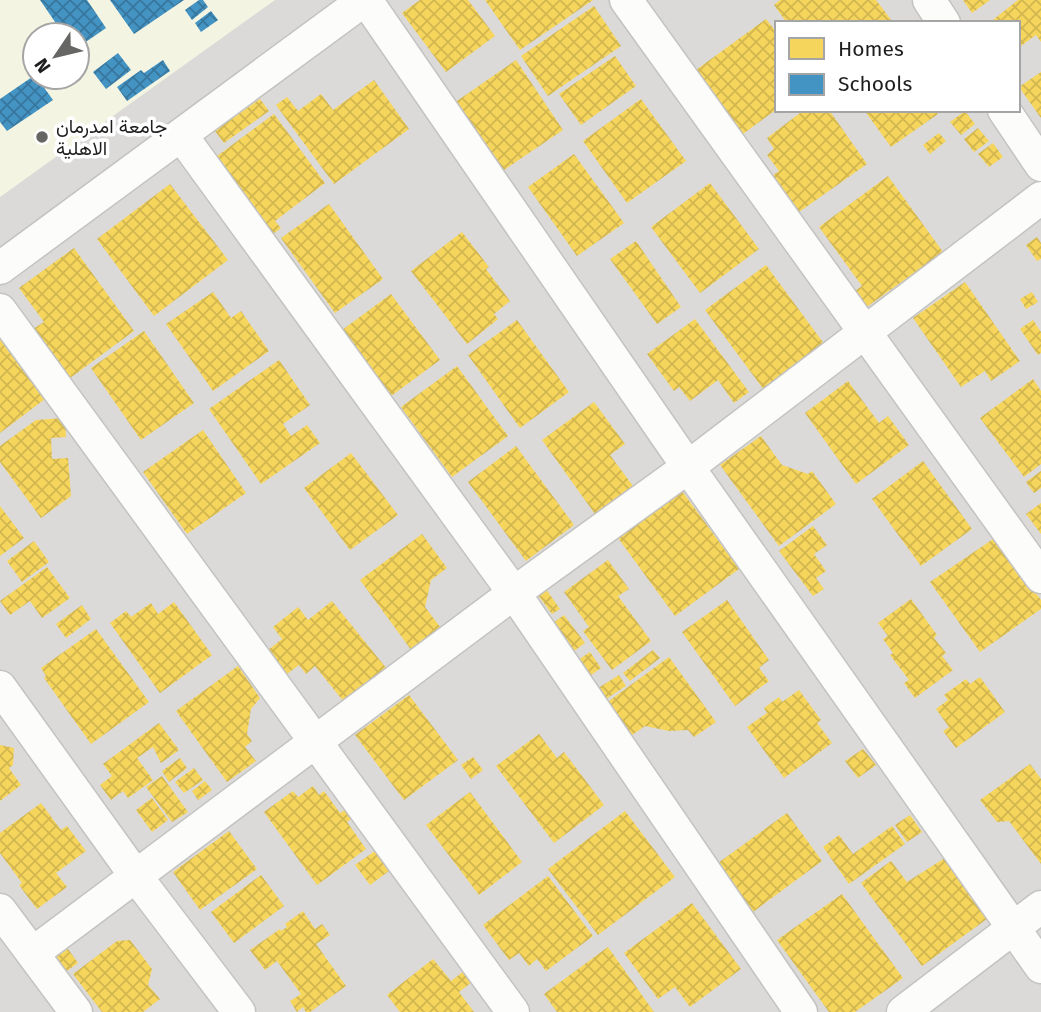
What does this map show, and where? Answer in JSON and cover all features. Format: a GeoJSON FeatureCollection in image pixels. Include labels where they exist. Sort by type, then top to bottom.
{"type":"FeatureCollection","features":[{"type":"Feature","properties":{"kind":"street"},"geometry":{"type":"LineString","coordinates":[[0,268],[365,0],[688,467],[1041,967]]}},
{"type":"Feature","properties":{"kind":"street"},"geometry":{"type":"LineString","coordinates":[[626,0],[1041,577]]}},
{"type":"Feature","properties":{"kind":"street"},"geometry":{"type":"LineString","coordinates":[[929,0],[943,21]]}},
{"type":"Feature","properties":{"kind":"street"},"geometry":{"type":"LineString","coordinates":[[1005,112],[1041,165]]}},
{"type":"Feature","properties":{"kind":"street"},"geometry":{"type":"LineString","coordinates":[[181,135],[514,593],[801,1012]]}},
{"type":"Feature","properties":{"kind":"street"},"geometry":{"type":"LineString","coordinates":[[33,953],[514,593],[688,467],[1041,198]]}},
{"type":"Feature","properties":{"kind":"street"},"geometry":{"type":"LineString","coordinates":[[0,310],[513,1012]]}},
{"type":"Feature","properties":{"kind":"street"},"geometry":{"type":"LineString","coordinates":[[0,687],[135,875],[239,1012]]}},
{"type":"Feature","properties":{"kind":"street"},"geometry":{"type":"LineString","coordinates":[[903,1012],[1041,907]]}},
{"type":"Feature","properties":{"kind":"street"},"geometry":{"type":"LineString","coordinates":[[0,910],[76,1012]]}},
{"type":"Feature","properties":{"kind":"shaded area"},"geometry":{"type":"Polygon","coordinates":[[[0,0],[1041,0],[1041,1012],[0,1012],[0,0]]]}},
{"type":"Feature","properties":{"kind":"shaded area","name":"جامعة امدرمان الاهلية"},"geometry":{"type":"Polygon","coordinates":[[[0,0],[275,0],[0,197],[0,0]]]}},
{"type":"Feature","properties":{"kind":"building: Homes"},"geometry":{"type":"Polygon","coordinates":[[[420,0],[468,0],[495,36],[446,72],[402,13],[420,0]]]}},
{"type":"Feature","properties":{"kind":"building: Homes"},"geometry":{"type":"Polygon","coordinates":[[[485,0],[593,0],[520,50],[485,0]]]}},
{"type":"Feature","properties":{"kind":"building: Homes"},"geometry":{"type":"Polygon","coordinates":[[[780,0],[876,0],[892,21],[786,21],[774,5],[780,0]]]}},
{"type":"Feature","properties":{"kind":"building: Homes"},"geometry":{"type":"Polygon","coordinates":[[[963,0],[990,0],[972,13],[963,0]]]}},
{"type":"Feature","properties":{"kind":"building: Homes"},"geometry":{"type":"Polygon","coordinates":[[[1018,0],[1041,0],[1041,42],[1036,35],[1020,47],[1020,21],[992,21],[1018,0]]]}},
{"type":"Feature","properties":{"kind":"building: Homes"},"geometry":{"type":"Polygon","coordinates":[[[594,6],[621,46],[548,96],[521,56],[594,6]]]}},
{"type":"Feature","properties":{"kind":"building: Homes"},"geometry":{"type":"Polygon","coordinates":[[[766,19],[775,30],[775,110],[743,134],[696,70],[766,19]]]}},
{"type":"Feature","properties":{"kind":"building: Homes"},"geometry":{"type":"Polygon","coordinates":[[[615,56],[636,86],[581,125],[559,94],[615,56]]]}},
{"type":"Feature","properties":{"kind":"building: Homes"},"geometry":{"type":"Polygon","coordinates":[[[516,60],[563,130],[501,172],[454,103],[516,60]]]}},
{"type":"Feature","properties":{"kind":"building: Homes"},"geometry":{"type":"Polygon","coordinates":[[[1041,72],[1041,118],[1020,88],[1041,72]]]}},
{"type":"Feature","properties":{"kind":"building: Homes"},"geometry":{"type":"Polygon","coordinates":[[[374,80],[409,129],[334,184],[276,105],[287,97],[298,111],[321,94],[333,110],[374,80]]]}},
{"type":"Feature","properties":{"kind":"building: Homes"},"geometry":{"type":"Polygon","coordinates":[[[260,99],[269,111],[224,143],[215,131],[260,99]]]}},
{"type":"Feature","properties":{"kind":"building: Homes"},"geometry":{"type":"Polygon","coordinates":[[[641,99],[686,161],[627,203],[583,141],[641,99]]]}},
{"type":"Feature","properties":{"kind":"building: Homes"},"geometry":{"type":"Polygon","coordinates":[[[801,112],[830,112],[867,164],[792,217],[766,180],[779,171],[767,155],[774,149],[767,138],[801,112]]]}},
{"type":"Feature","properties":{"kind":"building: Homes"},"geometry":{"type":"Polygon","coordinates":[[[865,112],[938,114],[891,147],[865,112]]]}},
{"type":"Feature","properties":{"kind":"building: Homes"},"geometry":{"type":"Polygon","coordinates":[[[966,112],[975,124],[961,135],[950,122],[966,112]]]}},
{"type":"Feature","properties":{"kind":"building: Homes"},"geometry":{"type":"Polygon","coordinates":[[[274,114],[325,183],[275,221],[281,228],[266,239],[209,162],[274,114]]]}},
{"type":"Feature","properties":{"kind":"building: Homes"},"geometry":{"type":"Polygon","coordinates":[[[978,128],[989,141],[974,152],[964,139],[978,128]]]}},
{"type":"Feature","properties":{"kind":"building: Homes"},"geometry":{"type":"Polygon","coordinates":[[[939,133],[946,141],[930,154],[923,145],[939,133]]]}},
{"type":"Feature","properties":{"kind":"building: Homes"},"geometry":{"type":"Polygon","coordinates":[[[993,143],[1003,157],[989,167],[978,154],[993,143]]]}},
{"type":"Feature","properties":{"kind":"building: Homes"},"geometry":{"type":"Polygon","coordinates":[[[574,154],[624,223],[577,256],[528,187],[574,154]]]}},
{"type":"Feature","properties":{"kind":"building: Homes"},"geometry":{"type":"Polygon","coordinates":[[[888,176],[943,252],[864,309],[852,293],[862,286],[819,227],[888,176]]]}},
{"type":"Feature","properties":{"kind":"building: Homes"},"geometry":{"type":"Polygon","coordinates":[[[710,183],[759,249],[700,293],[651,227],[710,183]]]}},
{"type":"Feature","properties":{"kind":"building: Homes"},"geometry":{"type":"Polygon","coordinates":[[[170,184],[228,260],[154,316],[97,239],[170,184]]]}},
{"type":"Feature","properties":{"kind":"building: Homes"},"geometry":{"type":"Polygon","coordinates":[[[329,204],[383,279],[335,313],[281,238],[329,204]]]}},
{"type":"Feature","properties":{"kind":"building: Homes"},"geometry":{"type":"Polygon","coordinates":[[[462,232],[489,267],[486,269],[510,301],[494,314],[498,319],[467,344],[411,271],[462,232]]]}},
{"type":"Feature","properties":{"kind":"building: Homes"},"geometry":{"type":"Polygon","coordinates":[[[1037,237],[1041,243],[1041,259],[1037,261],[1026,245],[1037,237]]]}},
{"type":"Feature","properties":{"kind":"building: Homes"},"geometry":{"type":"Polygon","coordinates":[[[636,241],[681,307],[657,324],[610,259],[636,241]]]}},
{"type":"Feature","properties":{"kind":"building: Homes"},"geometry":{"type":"Polygon","coordinates":[[[74,248],[134,331],[66,381],[30,331],[44,322],[19,288],[74,248]]]}},
{"type":"Feature","properties":{"kind":"building: Homes"},"geometry":{"type":"Polygon","coordinates":[[[766,265],[825,345],[764,390],[705,310],[766,265]]]}},
{"type":"Feature","properties":{"kind":"building: Homes"},"geometry":{"type":"Polygon","coordinates":[[[965,282],[1020,361],[991,381],[985,371],[961,387],[913,318],[965,282]]]}},
{"type":"Feature","properties":{"kind":"building: Homes"},"geometry":{"type":"Polygon","coordinates":[[[213,292],[231,318],[241,311],[269,351],[213,391],[166,324],[213,292]]]}},
{"type":"Feature","properties":{"kind":"building: Homes"},"geometry":{"type":"Polygon","coordinates":[[[1032,292],[1038,302],[1026,309],[1020,299],[1032,292]]]}},
{"type":"Feature","properties":{"kind":"building: Homes"},"geometry":{"type":"Polygon","coordinates":[[[391,294],[440,360],[387,399],[338,333],[391,294]]]}},
{"type":"Feature","properties":{"kind":"building: Homes"},"geometry":{"type":"Polygon","coordinates":[[[695,319],[749,392],[734,403],[718,380],[690,401],[679,387],[674,391],[647,354],[695,319]]]}},
{"type":"Feature","properties":{"kind":"building: Homes"},"geometry":{"type":"Polygon","coordinates":[[[517,320],[569,392],[520,428],[468,355],[517,320]]]}},
{"type":"Feature","properties":{"kind":"building: Homes"},"geometry":{"type":"Polygon","coordinates":[[[1033,320],[1041,332],[1041,353],[1038,355],[1020,329],[1033,320]]]}},
{"type":"Feature","properties":{"kind":"building: Homes"},"geometry":{"type":"Polygon","coordinates":[[[144,331],[194,403],[141,440],[91,368],[144,331]]]}},
{"type":"Feature","properties":{"kind":"building: Homes"},"geometry":{"type":"Polygon","coordinates":[[[0,332],[49,396],[0,433],[0,332]]]}},
{"type":"Feature","properties":{"kind":"building: Homes"},"geometry":{"type":"Polygon","coordinates":[[[279,360],[310,405],[283,424],[291,436],[307,425],[320,443],[261,484],[209,409],[279,360]]]}},
{"type":"Feature","properties":{"kind":"building: Homes"},"geometry":{"type":"Polygon","coordinates":[[[457,366],[508,436],[452,477],[401,407],[457,366]]]}},
{"type":"Feature","properties":{"kind":"building: Homes"},"geometry":{"type":"Polygon","coordinates":[[[1033,379],[1041,391],[1041,464],[1024,477],[980,418],[1033,379]]]}},
{"type":"Feature","properties":{"kind":"building: Homes"},"geometry":{"type":"Polygon","coordinates":[[[848,381],[879,423],[888,416],[909,445],[856,484],[805,413],[848,381]]]}},
{"type":"Feature","properties":{"kind":"building: Homes"},"geometry":{"type":"Polygon","coordinates":[[[594,402],[625,444],[610,455],[633,486],[595,514],[542,440],[594,402]]]}},
{"type":"Feature","properties":{"kind":"building: Homes"},"geometry":{"type":"Polygon","coordinates":[[[65,418],[66,437],[51,438],[52,459],[68,458],[71,496],[41,518],[0,462],[0,446],[36,420],[65,418]]]}},
{"type":"Feature","properties":{"kind":"building: Homes"},"geometry":{"type":"Polygon","coordinates":[[[203,430],[246,493],[187,534],[143,472],[203,430]]]}},
{"type":"Feature","properties":{"kind":"building: Homes"},"geometry":{"type":"Polygon","coordinates":[[[761,436],[782,465],[808,474],[812,471],[836,504],[779,546],[720,465],[761,436]]]}},
{"type":"Feature","properties":{"kind":"building: Homes"},"geometry":{"type":"Polygon","coordinates":[[[516,446],[574,525],[526,561],[468,482],[516,446]]]}},
{"type":"Feature","properties":{"kind":"building: Homes"},"geometry":{"type":"Polygon","coordinates":[[[351,453],[398,515],[350,550],[304,488],[351,453]]]}},
{"type":"Feature","properties":{"kind":"building: Homes"},"geometry":{"type":"Polygon","coordinates":[[[923,461],[972,529],[921,566],[872,499],[923,461]]]}},
{"type":"Feature","properties":{"kind":"building: Homes"},"geometry":{"type":"Polygon","coordinates":[[[1041,471],[1041,488],[1034,493],[1026,482],[1041,471]]]}},
{"type":"Feature","properties":{"kind":"building: Homes"},"geometry":{"type":"Polygon","coordinates":[[[682,491],[739,569],[675,616],[618,538],[682,491]]]}},
{"type":"Feature","properties":{"kind":"building: Homes"},"geometry":{"type":"Polygon","coordinates":[[[1041,503],[1041,534],[1026,514],[1041,503]]]}},
{"type":"Feature","properties":{"kind":"building: Homes"},"geometry":{"type":"Polygon","coordinates":[[[0,506],[24,538],[0,556],[0,506]]]}},
{"type":"Feature","properties":{"kind":"building: Homes"},"geometry":{"type":"Polygon","coordinates":[[[813,526],[827,545],[814,554],[826,571],[816,578],[824,589],[813,596],[779,551],[813,526]]]}},
{"type":"Feature","properties":{"kind":"building: Homes"},"geometry":{"type":"Polygon","coordinates":[[[422,534],[447,568],[431,580],[425,607],[441,628],[412,651],[360,580],[422,534]]]}},
{"type":"Feature","properties":{"kind":"building: Homes"},"geometry":{"type":"Polygon","coordinates":[[[996,537],[1041,600],[1041,609],[980,652],[930,582],[996,537]]]}},
{"type":"Feature","properties":{"kind":"building: Homes"},"geometry":{"type":"Polygon","coordinates":[[[34,541],[49,562],[22,582],[7,561],[34,541]]]}},
{"type":"Feature","properties":{"kind":"building: Homes"},"geometry":{"type":"Polygon","coordinates":[[[608,560],[629,589],[618,596],[651,641],[612,670],[583,631],[589,627],[564,592],[608,560]]]}},
{"type":"Feature","properties":{"kind":"building: Homes"},"geometry":{"type":"Polygon","coordinates":[[[47,567],[70,598],[42,618],[30,601],[10,615],[0,601],[47,567]]]}},
{"type":"Feature","properties":{"kind":"building: Homes"},"geometry":{"type":"Polygon","coordinates":[[[543,585],[560,609],[552,614],[535,591],[543,585]]]}},
{"type":"Feature","properties":{"kind":"building: Homes"},"geometry":{"type":"Polygon","coordinates":[[[911,599],[937,635],[934,638],[946,653],[942,656],[953,670],[915,698],[904,683],[909,680],[890,655],[893,653],[883,639],[888,636],[878,623],[911,599]]]}},
{"type":"Feature","properties":{"kind":"building: Homes"},"geometry":{"type":"Polygon","coordinates":[[[727,600],[769,660],[759,668],[769,681],[735,706],[682,632],[727,600]]]}},
{"type":"Feature","properties":{"kind":"building: Homes"},"geometry":{"type":"Polygon","coordinates":[[[332,601],[387,669],[344,702],[315,666],[306,674],[299,665],[287,674],[268,650],[282,639],[273,627],[298,607],[308,620],[332,601]]]}},
{"type":"Feature","properties":{"kind":"building: Homes"},"geometry":{"type":"Polygon","coordinates":[[[174,602],[212,655],[160,693],[110,623],[126,611],[131,617],[151,603],[158,614],[174,602]]]}},
{"type":"Feature","properties":{"kind":"building: Homes"},"geometry":{"type":"Polygon","coordinates":[[[82,605],[91,619],[66,638],[56,624],[82,605]]]}},
{"type":"Feature","properties":{"kind":"building: Homes"},"geometry":{"type":"Polygon","coordinates":[[[564,615],[585,643],[566,657],[545,629],[564,615]]]}},
{"type":"Feature","properties":{"kind":"building: Homes"},"geometry":{"type":"Polygon","coordinates":[[[96,629],[149,702],[91,744],[44,678],[46,676],[41,668],[96,629]]]}},
{"type":"Feature","properties":{"kind":"building: Homes"},"geometry":{"type":"Polygon","coordinates":[[[653,650],[660,658],[630,681],[623,673],[653,650]]]}},
{"type":"Feature","properties":{"kind":"building: Homes"},"geometry":{"type":"Polygon","coordinates":[[[590,652],[601,668],[587,678],[575,662],[590,652]]]}},
{"type":"Feature","properties":{"kind":"building: Homes"},"geometry":{"type":"Polygon","coordinates":[[[669,657],[716,722],[694,737],[688,730],[669,731],[645,726],[622,742],[598,709],[669,657]]]}},
{"type":"Feature","properties":{"kind":"building: Homes"},"geometry":{"type":"Polygon","coordinates":[[[238,666],[260,698],[251,709],[247,734],[252,741],[245,747],[256,761],[227,782],[176,711],[238,666]]]}},
{"type":"Feature","properties":{"kind":"building: Homes"},"geometry":{"type":"Polygon","coordinates":[[[619,675],[626,686],[603,701],[595,690],[619,675]]]}},
{"type":"Feature","properties":{"kind":"building: Homes"},"geometry":{"type":"Polygon","coordinates":[[[980,677],[1005,712],[956,748],[943,731],[949,727],[936,709],[948,700],[944,695],[966,679],[970,684],[980,677]]]}},
{"type":"Feature","properties":{"kind":"building: Homes"},"geometry":{"type":"Polygon","coordinates":[[[799,690],[821,720],[817,723],[832,743],[784,778],[747,727],[767,713],[764,708],[779,697],[782,702],[799,690]]]}},
{"type":"Feature","properties":{"kind":"building: Homes"},"geometry":{"type":"Polygon","coordinates":[[[409,695],[458,760],[404,800],[355,735],[409,695]]]}},
{"type":"Feature","properties":{"kind":"building: Homes"},"geometry":{"type":"Polygon","coordinates":[[[159,723],[179,750],[161,763],[153,747],[137,758],[153,780],[128,798],[123,791],[111,800],[100,785],[112,776],[103,764],[159,723]]]}},
{"type":"Feature","properties":{"kind":"building: Homes"},"geometry":{"type":"Polygon","coordinates":[[[539,734],[557,758],[564,752],[604,805],[554,843],[496,766],[539,734]]]}},
{"type":"Feature","properties":{"kind":"building: Homes"},"geometry":{"type":"Polygon","coordinates":[[[0,745],[14,748],[13,765],[9,768],[21,785],[0,801],[0,745]]]}},
{"type":"Feature","properties":{"kind":"building: Homes"},"geometry":{"type":"Polygon","coordinates":[[[863,749],[876,765],[858,778],[845,761],[863,749]]]}},
{"type":"Feature","properties":{"kind":"building: Homes"},"geometry":{"type":"Polygon","coordinates":[[[473,757],[483,770],[471,779],[461,765],[473,757]]]}},
{"type":"Feature","properties":{"kind":"building: Homes"},"geometry":{"type":"Polygon","coordinates":[[[180,758],[187,768],[169,782],[162,771],[180,758]]]}},
{"type":"Feature","properties":{"kind":"building: Homes"},"geometry":{"type":"Polygon","coordinates":[[[1030,764],[1041,779],[1041,864],[1009,821],[997,822],[980,800],[1030,764]]]}},
{"type":"Feature","properties":{"kind":"building: Homes"},"geometry":{"type":"Polygon","coordinates":[[[194,768],[203,780],[184,793],[175,782],[194,768]]]}},
{"type":"Feature","properties":{"kind":"building: Homes"},"geometry":{"type":"Polygon","coordinates":[[[162,776],[188,812],[172,822],[146,787],[162,776]]]}},
{"type":"Feature","properties":{"kind":"building: Homes"},"geometry":{"type":"Polygon","coordinates":[[[205,781],[212,790],[198,800],[192,791],[205,781]]]}},
{"type":"Feature","properties":{"kind":"building: Homes"},"geometry":{"type":"Polygon","coordinates":[[[313,786],[319,795],[324,791],[340,813],[348,808],[354,817],[347,822],[366,849],[317,885],[264,812],[293,791],[298,797],[313,786]]]}},
{"type":"Feature","properties":{"kind":"building: Homes"},"geometry":{"type":"Polygon","coordinates":[[[470,792],[522,862],[479,895],[426,825],[470,792]]]}},
{"type":"Feature","properties":{"kind":"building: Homes"},"geometry":{"type":"Polygon","coordinates":[[[152,798],[168,820],[152,832],[136,810],[152,798]]]}},
{"type":"Feature","properties":{"kind":"building: Homes"},"geometry":{"type":"Polygon","coordinates":[[[41,803],[61,830],[67,826],[86,851],[56,873],[67,887],[37,909],[0,853],[0,833],[41,803]]]}},
{"type":"Feature","properties":{"kind":"building: Homes"},"geometry":{"type":"Polygon","coordinates":[[[625,811],[675,877],[598,935],[548,869],[625,811]]]}},
{"type":"Feature","properties":{"kind":"building: Homes"},"geometry":{"type":"Polygon","coordinates":[[[787,813],[822,861],[753,912],[718,863],[787,813]]]}},
{"type":"Feature","properties":{"kind":"building: Homes"},"geometry":{"type":"Polygon","coordinates":[[[910,815],[922,832],[907,842],[895,825],[910,815]]]}},
{"type":"Feature","properties":{"kind":"building: Homes"},"geometry":{"type":"Polygon","coordinates":[[[892,826],[905,844],[849,884],[823,847],[839,835],[853,854],[892,826]]]}},
{"type":"Feature","properties":{"kind":"building: Homes"},"geometry":{"type":"Polygon","coordinates":[[[229,831],[257,869],[200,910],[173,872],[229,831]]]}},
{"type":"Feature","properties":{"kind":"building: Homes"},"geometry":{"type":"Polygon","coordinates":[[[382,846],[397,865],[370,885],[355,865],[382,846]]]}},
{"type":"Feature","properties":{"kind":"building: Homes"},"geometry":{"type":"Polygon","coordinates":[[[948,856],[991,916],[922,966],[861,883],[891,861],[907,882],[948,856]]]}},
{"type":"Feature","properties":{"kind":"building: Homes"},"geometry":{"type":"Polygon","coordinates":[[[261,875],[284,906],[234,943],[211,912],[261,875]]]}},
{"type":"Feature","properties":{"kind":"building: Homes"},"geometry":{"type":"Polygon","coordinates":[[[548,876],[593,936],[546,971],[537,959],[529,966],[519,953],[509,960],[483,925],[548,876]]]}},
{"type":"Feature","properties":{"kind":"building: Homes"},"geometry":{"type":"Polygon","coordinates":[[[842,894],[903,978],[855,1012],[829,1012],[777,940],[842,894]]]}},
{"type":"Feature","properties":{"kind":"building: Homes"},"geometry":{"type":"Polygon","coordinates":[[[692,903],[741,969],[690,1007],[675,987],[658,999],[624,953],[692,903]]]}},
{"type":"Feature","properties":{"kind":"building: Homes"},"geometry":{"type":"Polygon","coordinates":[[[303,911],[315,929],[322,924],[330,935],[316,944],[346,986],[310,1012],[306,1012],[303,1007],[297,1012],[290,1001],[301,994],[277,961],[265,970],[250,950],[287,927],[285,924],[303,911]]]}},
{"type":"Feature","properties":{"kind":"building: Homes"},"geometry":{"type":"Polygon","coordinates":[[[130,940],[152,969],[148,985],[160,999],[143,1012],[102,1012],[73,974],[117,941],[130,940]]]}},
{"type":"Feature","properties":{"kind":"building: Homes"},"geometry":{"type":"Polygon","coordinates":[[[608,947],[654,1012],[557,1012],[544,994],[608,947]]]}},
{"type":"Feature","properties":{"kind":"building: Homes"},"geometry":{"type":"Polygon","coordinates":[[[68,949],[78,963],[67,971],[56,957],[68,949]]]}},
{"type":"Feature","properties":{"kind":"building: Homes"},"geometry":{"type":"Polygon","coordinates":[[[433,959],[451,981],[464,971],[472,982],[459,992],[474,1012],[400,1012],[387,995],[433,959]]]}},
{"type":"Feature","properties":{"kind":"building: Schools"},"geometry":{"type":"Polygon","coordinates":[[[40,0],[87,0],[106,28],[91,38],[91,21],[54,21],[40,0]]]}},
{"type":"Feature","properties":{"kind":"building: Schools"},"geometry":{"type":"Polygon","coordinates":[[[110,0],[184,0],[134,34],[110,0]]]}},
{"type":"Feature","properties":{"kind":"building: Schools"},"geometry":{"type":"Polygon","coordinates":[[[203,0],[208,7],[192,20],[185,10],[203,0]]]}},
{"type":"Feature","properties":{"kind":"building: Schools"},"geometry":{"type":"Polygon","coordinates":[[[211,11],[218,20],[201,32],[195,23],[211,11]]]}},
{"type":"Feature","properties":{"kind":"building: Schools"},"geometry":{"type":"Polygon","coordinates":[[[118,53],[131,70],[106,89],[93,72],[118,53]]]}},
{"type":"Feature","properties":{"kind":"building: Schools"},"geometry":{"type":"Polygon","coordinates":[[[163,60],[170,71],[127,101],[117,87],[141,70],[144,73],[163,60]]]}},
{"type":"Feature","properties":{"kind":"building: Schools"},"geometry":{"type":"Polygon","coordinates":[[[21,85],[21,91],[47,91],[53,100],[7,131],[0,122],[0,99],[21,85]]]}},
{"type":"Feature","properties":{"kind":"place","name":"جامعة امدرمان الاهلية"},"geometry":{"type":"Point","coordinates":[42,137]}}]}
